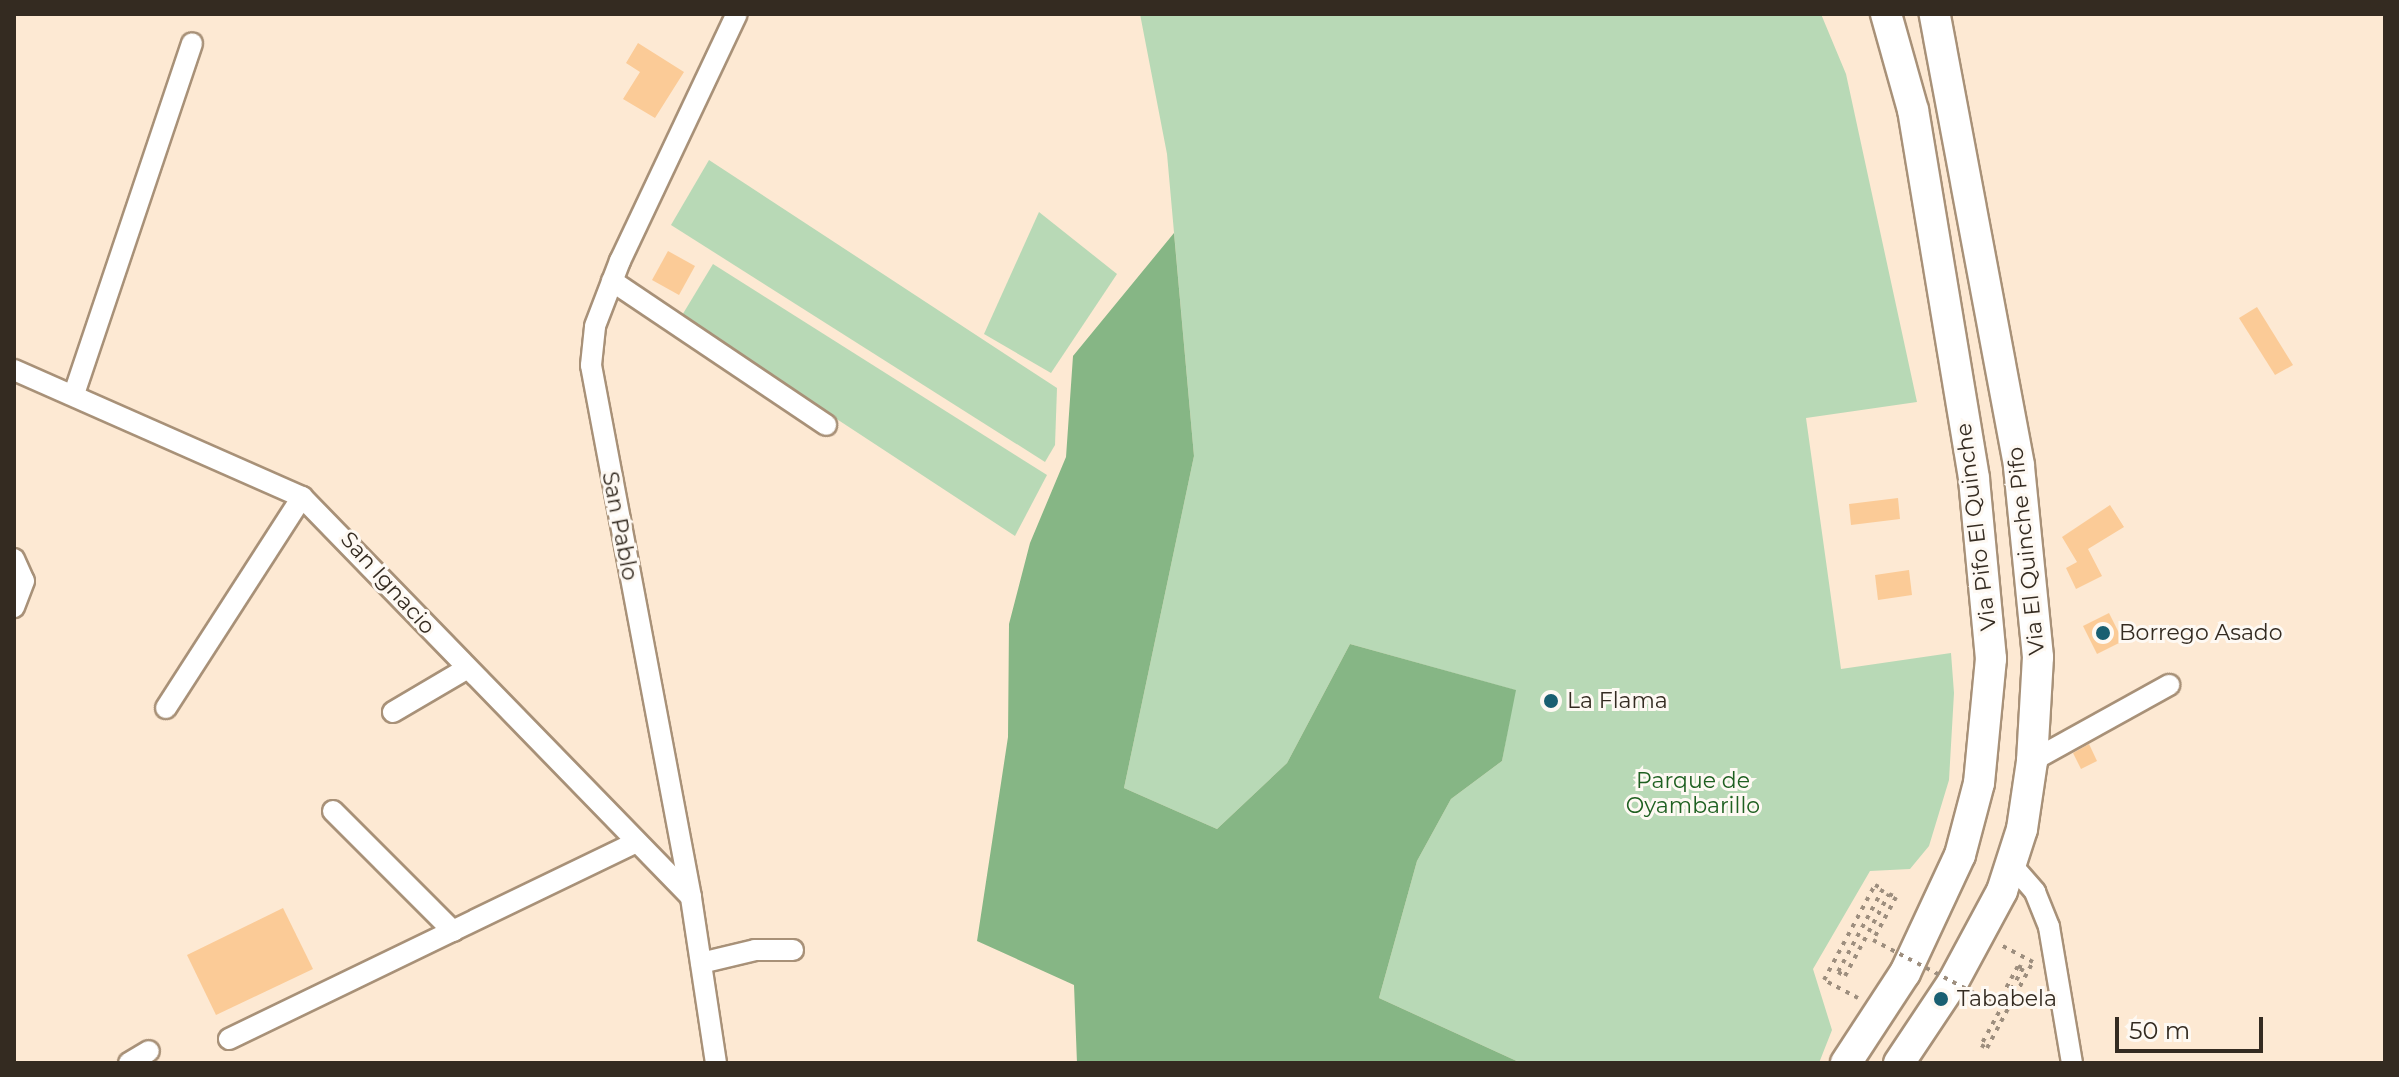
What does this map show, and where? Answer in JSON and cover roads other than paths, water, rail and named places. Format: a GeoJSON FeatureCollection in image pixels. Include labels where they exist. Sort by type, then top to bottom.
{"type":"FeatureCollection","features":[{"type":"Feature","properties":{"kind":"highway","name":"Via Pifo El Quinche"},"geometry":{"type":"LineString","coordinates":[[1846,1063],[1905,973],[1960,855],[1979,783],[1991,659],[1971,462],[1913,110],[1886,14]]}},
{"type":"Feature","properties":{"kind":"highway","name":"Via El Quinche Pifo"},"geometry":{"type":"LineString","coordinates":[[1899,1063],[1979,933],[2011,864],[2032,761],[2038,657],[2029,538],[1935,14]]}},
{"type":"Feature","properties":{"kind":"street","name":"San Pablo"},"geometry":{"type":"LineString","coordinates":[[716,1063],[691,897],[591,365],[595,326],[612,281],[737,14]]}},
{"type":"Feature","properties":{"kind":"street"},"geometry":{"type":"LineString","coordinates":[[74,394],[192,43]]}},
{"type":"Feature","properties":{"kind":"street"},"geometry":{"type":"LineString","coordinates":[[612,281],[826,425]]}},
{"type":"Feature","properties":{"kind":"street","name":"San Ignacio"},"geometry":{"type":"LineString","coordinates":[[14,370],[302,497],[337,527],[466,669],[691,897]]}},
{"type":"Feature","properties":{"kind":"street"},"geometry":{"type":"LineString","coordinates":[[166,708],[302,497]]}},
{"type":"Feature","properties":{"kind":"street"},"geometry":{"type":"LineString","coordinates":[[14,559],[24,581],[14,607]]}},
{"type":"Feature","properties":{"kind":"street"},"geometry":{"type":"LineString","coordinates":[[393,712],[466,669]]}},
{"type":"Feature","properties":{"kind":"street"},"geometry":{"type":"LineString","coordinates":[[2032,761],[2169,685]]}},
{"type":"Feature","properties":{"kind":"street"},"geometry":{"type":"LineString","coordinates":[[333,811],[453,931]]}},
{"type":"Feature","properties":{"kind":"street"},"geometry":{"type":"LineString","coordinates":[[229,1039],[635,843]]}},
{"type":"Feature","properties":{"kind":"street"},"geometry":{"type":"LineString","coordinates":[[2011,864],[2035,892],[2049,927],[2072,1063]]}},
{"type":"Feature","properties":{"kind":"street"},"geometry":{"type":"LineString","coordinates":[[701,963],[755,950],[793,950]]}},
{"type":"Feature","properties":{"kind":"street"},"geometry":{"type":"LineString","coordinates":[[129,1063],[149,1051]]}},
{"type":"Feature","properties":{"kind":"place","name":"Borrego Asado"},"geometry":{"type":"Point","coordinates":[2103,633]}},
{"type":"Feature","properties":{"kind":"place","name":"La Flama"},"geometry":{"type":"Point","coordinates":[1551,701]}},
{"type":"Feature","properties":{"kind":"place","name":"Tababela"},"geometry":{"type":"Point","coordinates":[1941,999]}},
{"type":"Feature","properties":{"kind":"park label","name":"Parque de Oyambarillo"},"geometry":{"type":"Point","coordinates":[1693,792]}}]}
